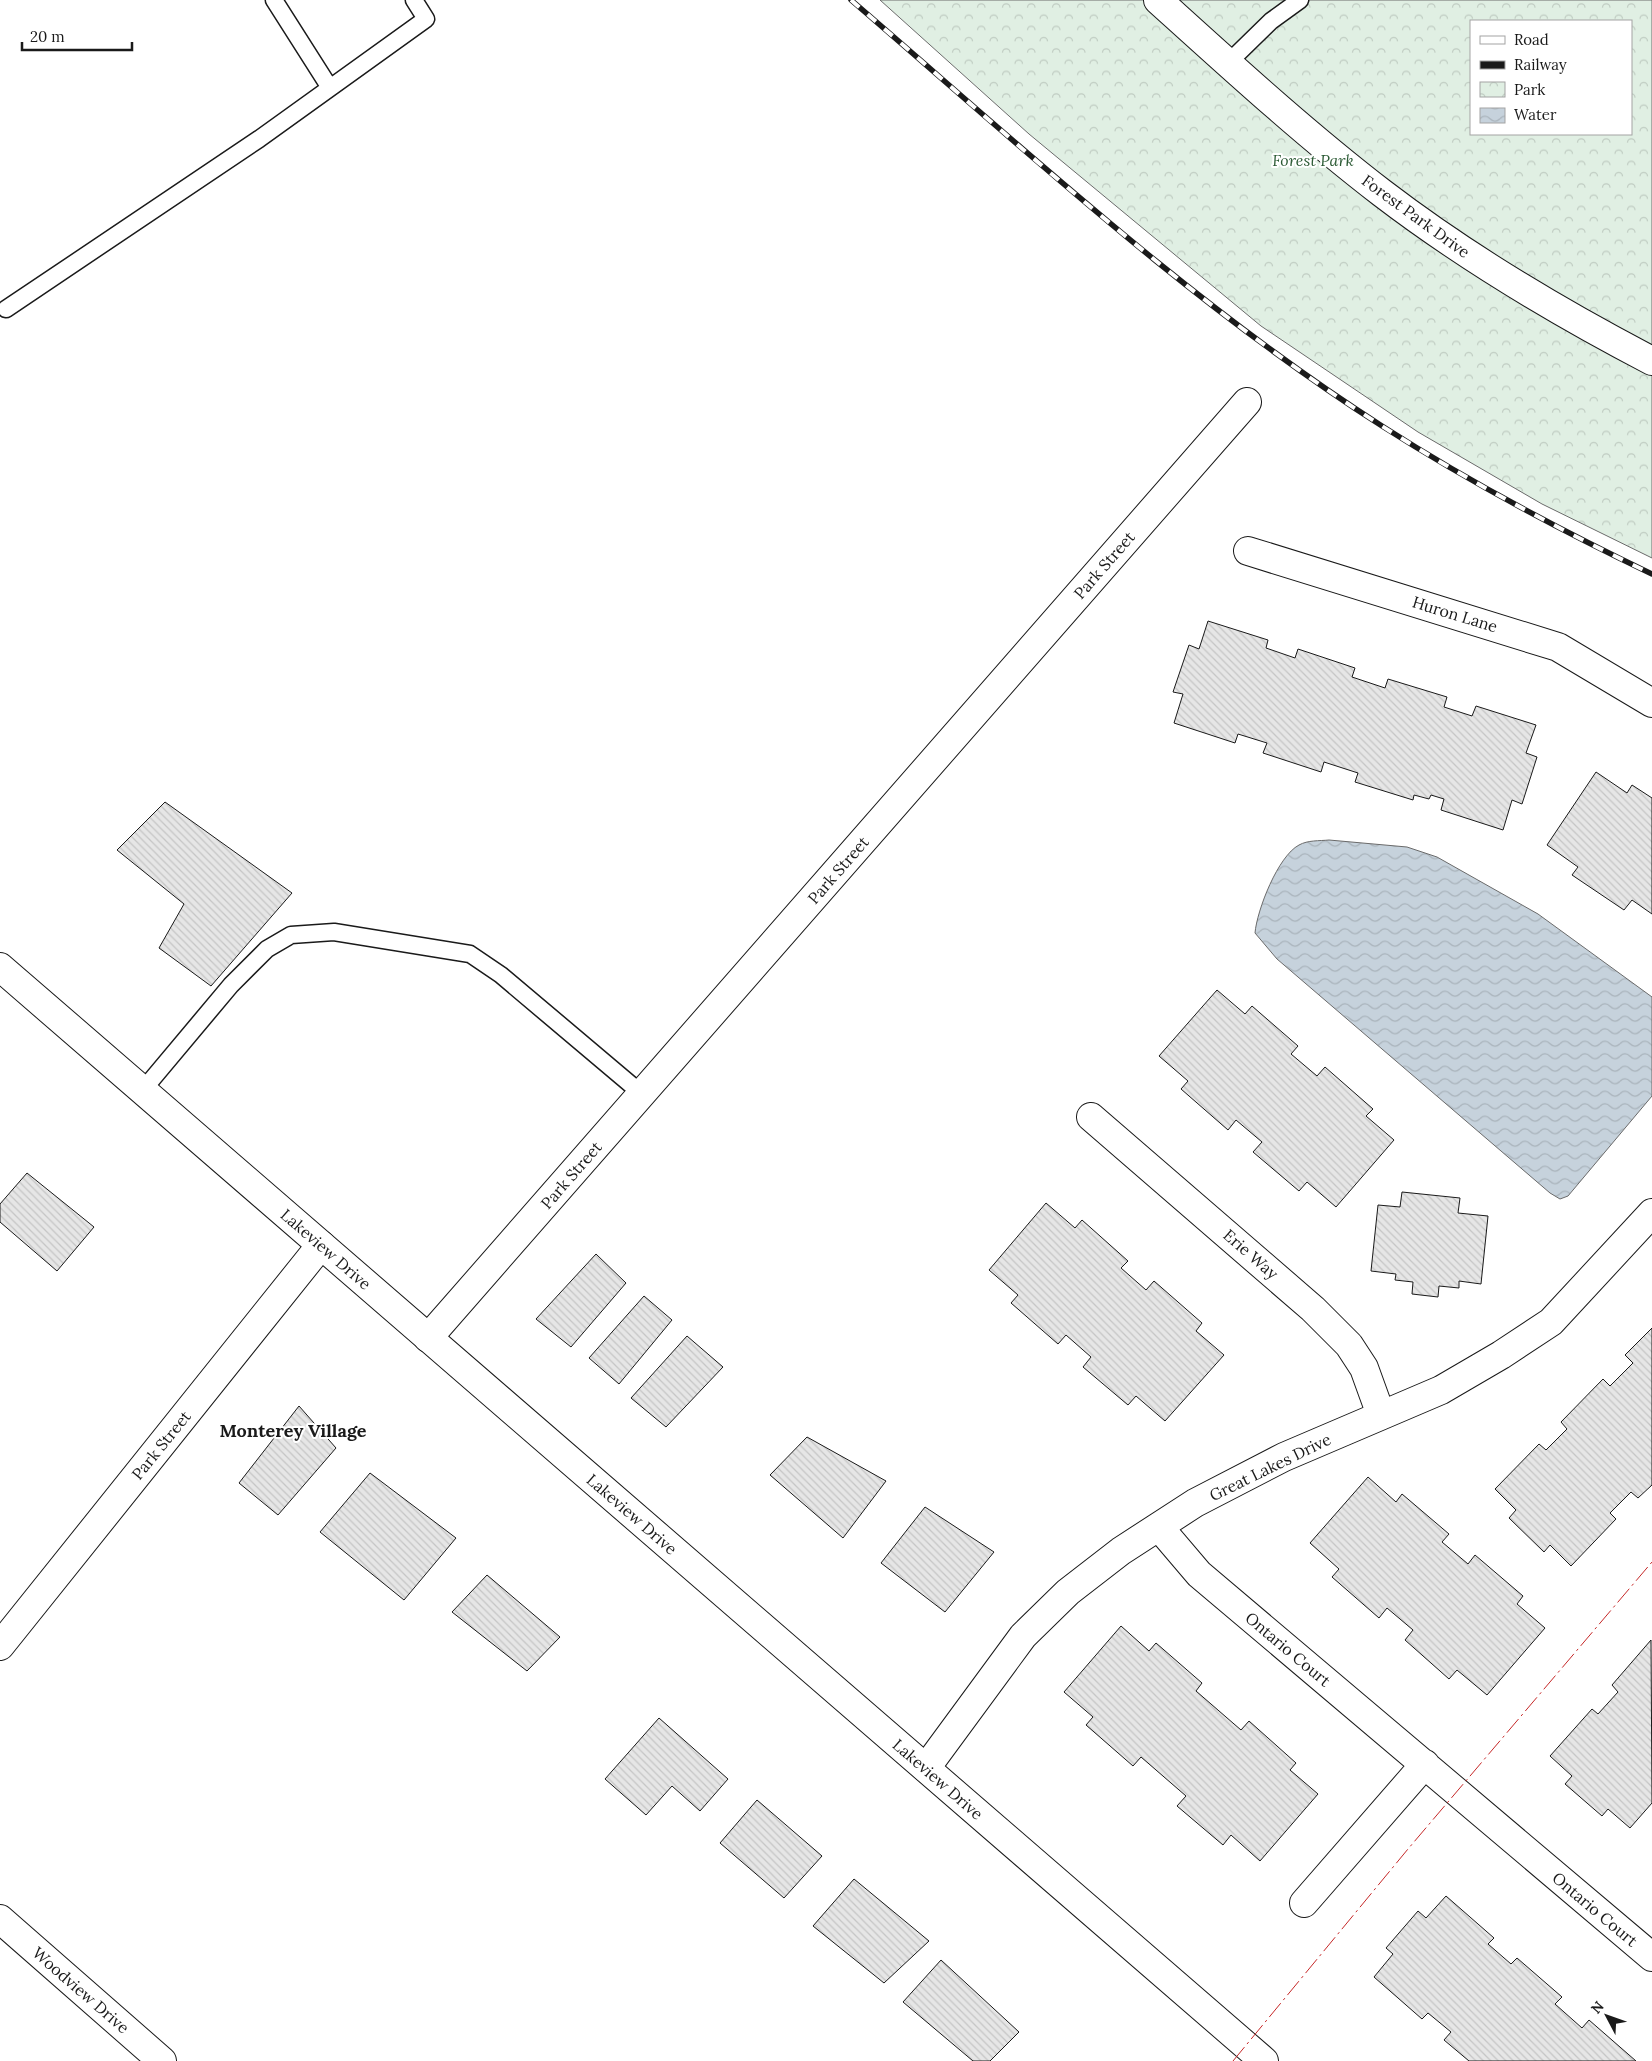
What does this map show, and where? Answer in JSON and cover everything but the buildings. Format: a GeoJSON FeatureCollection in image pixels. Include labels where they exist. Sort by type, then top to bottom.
{"type":"FeatureCollection","features":[{"type":"Feature","properties":{"kind":"street","name":"Forest Park Drive"},"geometry":{"type":"LineString","coordinates":[[1158,0],[1228,63],[1382,193],[1477,260],[1565,315],[1652,361]]}},
{"type":"Feature","properties":{"kind":"street","name":"Park Street"},"geometry":{"type":"LineString","coordinates":[[428,1338],[1247,402]]}},
{"type":"Feature","properties":{"kind":"street","name":"Huron Lane"},"geometry":{"type":"LineString","coordinates":[[1248,550],[1558,647],[1652,703]]}},
{"type":"Feature","properties":{"kind":"street","name":"Lakeview Drive"},"geometry":{"type":"LineString","coordinates":[[0,967],[1264,2061]]}},
{"type":"Feature","properties":{"kind":"street","name":"Erie Way"},"geometry":{"type":"LineString","coordinates":[[1090,1117],[1207,1215],[1349,1345],[1364,1368],[1381,1416]]}},
{"type":"Feature","properties":{"kind":"street","name":"Great Lakes Drive"},"geometry":{"type":"LineString","coordinates":[[926,1768],[1023,1636],[1068,1592],[1121,1551],[1195,1503],[1284,1456],[1441,1390],[1501,1355],[1551,1322],[1652,1213]]}},
{"type":"Feature","properties":{"kind":"street","name":"Park Street"},"geometry":{"type":"LineString","coordinates":[[0,1646],[321,1244]]}},
{"type":"Feature","properties":{"kind":"street","name":"Ontario Court"},"geometry":{"type":"LineString","coordinates":[[1159,1527],[1199,1574],[1425,1764],[1647,1944]]}},
{"type":"Feature","properties":{"kind":"street"},"geometry":{"type":"LineString","coordinates":[[1304,1903],[1425,1764]]}},
{"type":"Feature","properties":{"kind":"street","name":"Woodview Drive"},"geometry":{"type":"LineString","coordinates":[[0,1919],[162,2061]]}},
{"type":"Feature","properties":{"kind":"lane"},"geometry":{"type":"LineString","coordinates":[[274,0],[330,88]]}},
{"type":"Feature","properties":{"kind":"lane"},"geometry":{"type":"LineString","coordinates":[[2,308],[259,138],[426,19],[414,0]]}},
{"type":"Feature","properties":{"kind":"lane"},"geometry":{"type":"LineString","coordinates":[[1228,63],[1272,21],[1300,0]]}},
{"type":"Feature","properties":{"kind":"lane"},"geometry":{"type":"LineString","coordinates":[[143,1090],[231,986],[267,949],[291,935],[334,932],[470,954],[501,975],[642,1094]]}},
{"type":"Feature","properties":{"kind":"green space","name":"Forest Park"},"geometry":{"type":"Polygon","coordinates":[[[880,0],[1652,0],[1652,558],[1542,504],[1418,432],[1261,326],[1029,134],[880,0]]]}},
{"type":"Feature","properties":{"kind":"water"},"geometry":{"type":"Polygon","coordinates":[[[1329,840],[1407,847],[1437,857],[1538,914],[1652,997],[1652,1096],[1568,1196],[1560,1199],[1550,1193],[1277,959],[1255,933],[1260,911],[1270,884],[1291,851],[1302,843],[1329,840]]]}},
{"type":"Feature","properties":{"kind":"railway"},"geometry":{"type":"LineString","coordinates":[[851,0],[1109,222],[1242,329],[1311,379],[1382,426],[1481,485],[1583,540],[1652,574]]}},
{"type":"Feature","properties":{"kind":"power"},"geometry":{"type":"LineString","coordinates":[[1233,2061],[1408,1849],[1652,1562]]}},
{"type":"Feature","properties":{"kind":"district","name":"Monterey Village"},"geometry":{"type":"Point","coordinates":[293,1431]}}]}
